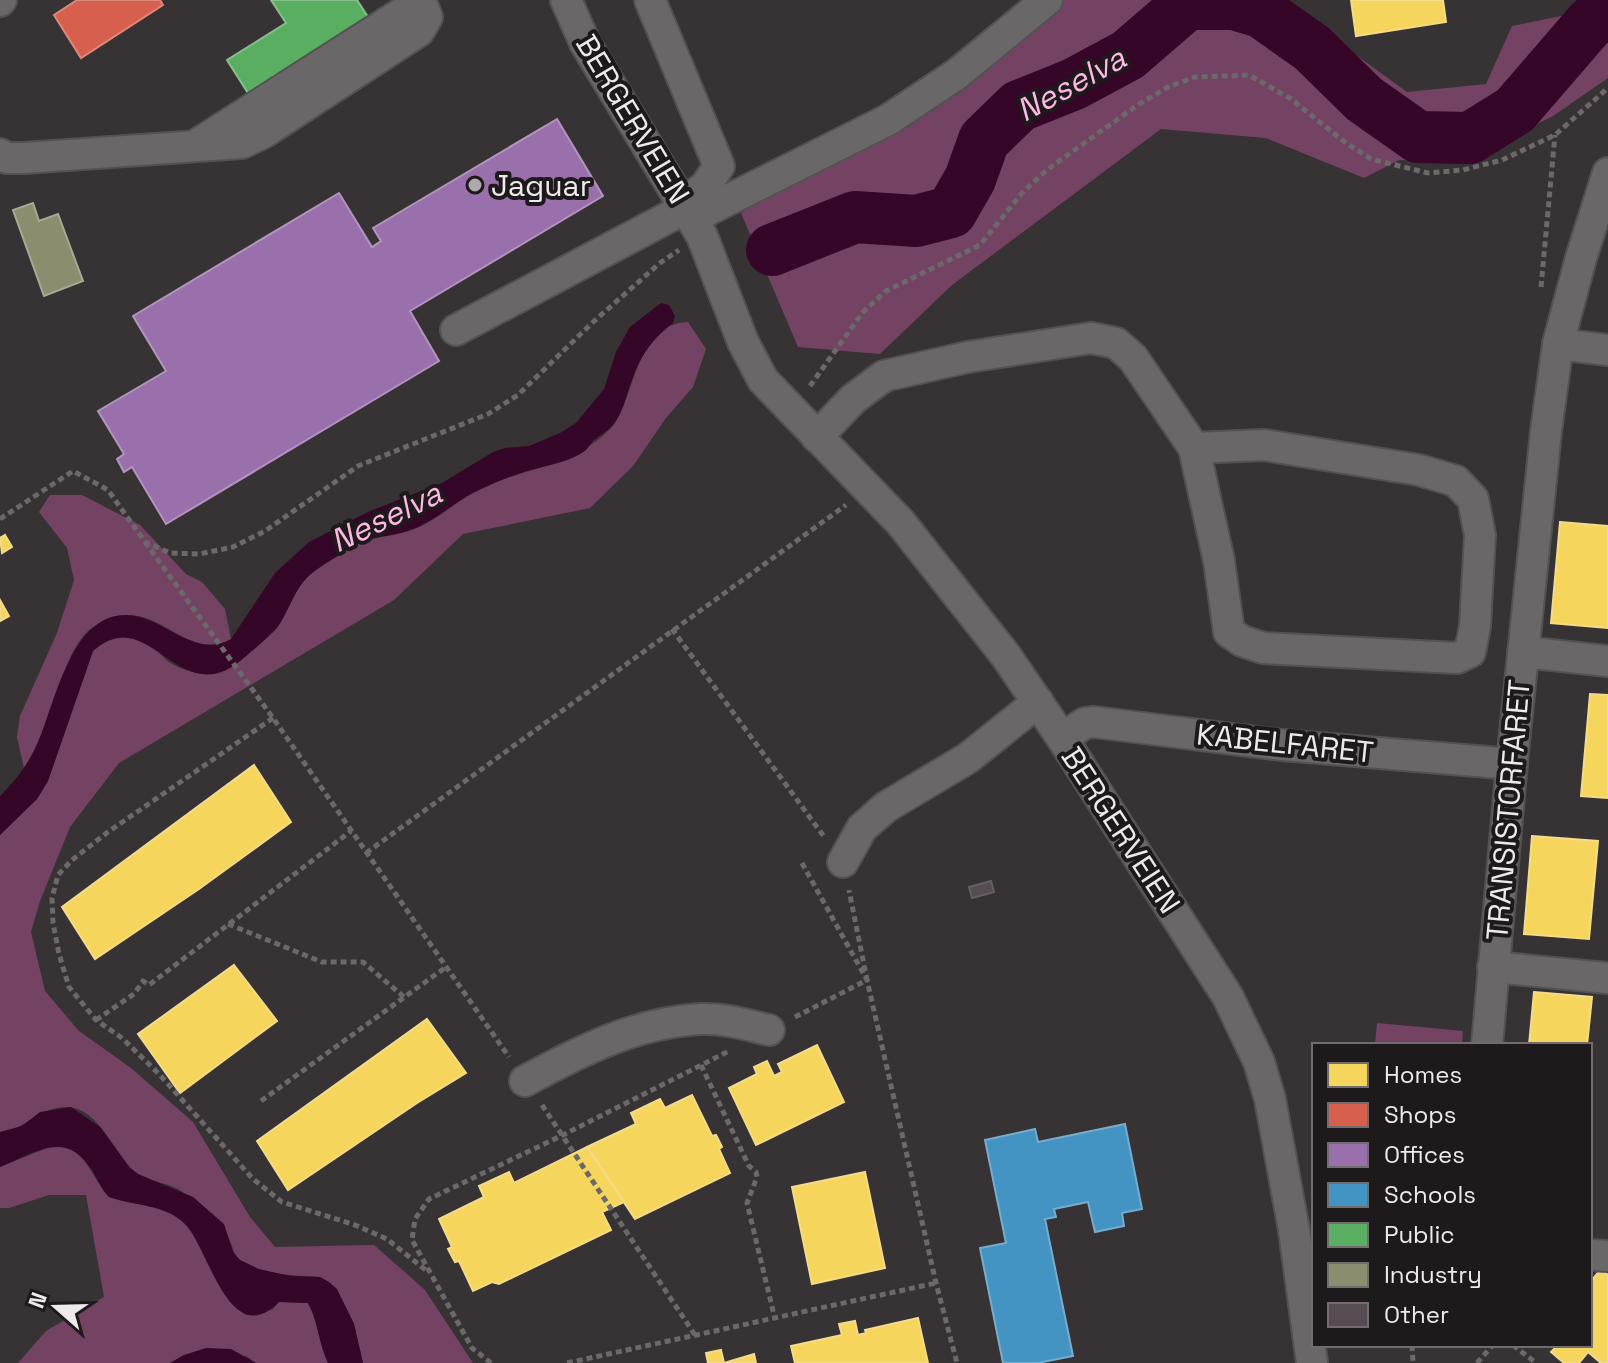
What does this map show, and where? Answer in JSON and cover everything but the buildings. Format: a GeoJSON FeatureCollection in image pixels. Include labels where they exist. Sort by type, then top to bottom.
{"type":"FeatureCollection","features":[{"type":"Feature","properties":{"kind":"street"},"geometry":{"type":"LineString","coordinates":[[0,154],[7,158],[24,158],[242,143],[263,133],[419,31],[427,17],[420,0]]}},
{"type":"Feature","properties":{"kind":"street","name":"BERGERVEIEN"},"geometry":{"type":"LineString","coordinates":[[566,0],[585,43],[691,222],[743,342],[763,380],[901,523],[957,592],[1038,702],[1228,997],[1248,1035],[1270,1099],[1304,1231],[1312,1363]]}},
{"type":"Feature","properties":{"kind":"street"},"geometry":{"type":"LineString","coordinates":[[650,0],[719,166],[705,187],[691,222]]}},
{"type":"Feature","properties":{"kind":"street"},"geometry":{"type":"LineString","coordinates":[[456,330],[691,222],[888,120],[957,74],[1047,0]]}},
{"type":"Feature","properties":{"kind":"street","name":"TRANSISTORFARET"},"geometry":{"type":"LineString","coordinates":[[1487,1043],[1523,652],[1558,344],[1608,173]]}},
{"type":"Feature","properties":{"kind":"street"},"geometry":{"type":"LineString","coordinates":[[817,437],[853,399],[884,376],[968,357],[1091,338],[1116,343],[1133,358],[1194,448],[1219,561],[1229,632],[1263,648],[1457,658],[1470,652],[1475,626],[1480,535],[1473,499],[1456,481],[1419,470],[1264,445],[1194,448]]}},
{"type":"Feature","properties":{"kind":"street"},"geometry":{"type":"LineString","coordinates":[[1558,344],[1608,350]]}},
{"type":"Feature","properties":{"kind":"street"},"geometry":{"type":"LineString","coordinates":[[1523,652],[1608,661]]}},
{"type":"Feature","properties":{"kind":"street"},"geometry":{"type":"LineString","coordinates":[[843,862],[862,828],[886,807],[968,758],[1038,702]]}},
{"type":"Feature","properties":{"kind":"street","name":"KABELFARET"},"geometry":{"type":"LineString","coordinates":[[1062,738],[1085,723],[1094,722],[1282,745],[1512,764]]}},
{"type":"Feature","properties":{"kind":"street","name":"TRANSISTORFARET"},"geometry":{"type":"LineString","coordinates":[[1493,967],[1608,978]]}},
{"type":"Feature","properties":{"kind":"street"},"geometry":{"type":"LineString","coordinates":[[525,1081],[583,1049],[635,1031],[700,1019],[769,1030]]}},
{"type":"Feature","properties":{"kind":"path"},"geometry":{"type":"LineString","coordinates":[[807,390],[863,312],[886,291],[980,245],[1022,193],[1048,169],[1168,87],[1195,77],[1249,75],[1291,99],[1371,159],[1428,173],[1463,170],[1502,160],[1555,135],[1608,88]]}},
{"type":"Feature","properties":{"kind":"path"},"geometry":{"type":"LineString","coordinates":[[145,542],[170,553],[199,554],[233,547],[265,531],[358,466],[488,414],[518,395],[660,263],[691,222]]}},
{"type":"Feature","properties":{"kind":"path"},"geometry":{"type":"LineString","coordinates":[[0,519],[73,471],[108,490],[273,718],[563,1135],[695,1335]]}},
{"type":"Feature","properties":{"kind":"path"},"geometry":{"type":"LineString","coordinates":[[366,853],[868,489]]}},
{"type":"Feature","properties":{"kind":"path"},"geometry":{"type":"LineString","coordinates":[[672,629],[843,862],[867,980],[957,1363]]}},
{"type":"Feature","properties":{"kind":"path"},"geometry":{"type":"LineString","coordinates":[[273,718],[108,832],[58,875],[52,898],[59,954],[69,987],[96,1020],[122,1038],[159,1074],[253,1179],[282,1202],[355,1225],[387,1239],[431,1275]]}},
{"type":"Feature","properties":{"kind":"path"},"geometry":{"type":"LineString","coordinates":[[96,1020],[134,994],[143,981],[149,985],[351,831]]}},
{"type":"Feature","properties":{"kind":"path"},"geometry":{"type":"LineString","coordinates":[[802,863],[867,980]]}},
{"type":"Feature","properties":{"kind":"path"},"geometry":{"type":"LineString","coordinates":[[228,924],[322,962],[363,962],[404,997]]}},
{"type":"Feature","properties":{"kind":"path"},"geometry":{"type":"LineString","coordinates":[[261,1101],[446,967]]}},
{"type":"Feature","properties":{"kind":"path"},"geometry":{"type":"LineString","coordinates":[[491,1363],[472,1348],[412,1240],[415,1219],[429,1199],[563,1135],[867,980]]}},
{"type":"Feature","properties":{"kind":"path"},"geometry":{"type":"LineString","coordinates":[[701,1065],[749,1166],[756,1172],[747,1203],[775,1319]]}},
{"type":"Feature","properties":{"kind":"path"},"geometry":{"type":"LineString","coordinates":[[567,1363],[936,1283]]}},
{"type":"Feature","properties":{"kind":"path"},"geometry":{"type":"LineString","coordinates":[[1477,1363],[1491,1347]]}},
{"type":"Feature","properties":{"kind":"path"},"geometry":{"type":"LineString","coordinates":[[1516,1347],[1536,1363]]}},
{"type":"Feature","properties":{"kind":"shaded area"},"geometry":{"type":"Polygon","coordinates":[[[1047,0],[1280,0],[1407,92],[1486,84],[1512,26],[1581,12],[1582,0],[1608,0],[1608,78],[1553,116],[1461,162],[1399,160],[1364,178],[1266,138],[1161,129],[952,285],[880,354],[798,347],[741,213],[1047,0]]]}},
{"type":"Feature","properties":{"kind":"shaded area"},"geometry":{"type":"Polygon","coordinates":[[[688,322],[706,349],[693,387],[666,418],[633,466],[590,508],[463,534],[394,600],[119,763],[70,827],[40,901],[31,932],[45,991],[79,1031],[131,1068],[193,1122],[250,1217],[275,1247],[374,1245],[425,1290],[473,1363],[363,1363],[354,1324],[346,1307],[320,1277],[269,1272],[239,1259],[227,1236],[192,1200],[178,1189],[138,1174],[88,1115],[68,1107],[58,1108],[0,1132],[0,835],[37,799],[48,781],[93,651],[107,642],[130,637],[146,642],[166,660],[182,669],[209,673],[234,665],[276,629],[305,579],[341,554],[373,537],[417,528],[481,489],[563,460],[596,441],[615,423],[648,346],[658,334],[671,326],[688,322]]]}},
{"type":"Feature","properties":{"kind":"shaded area"},"geometry":{"type":"Polygon","coordinates":[[[50,495],[82,495],[140,525],[186,574],[202,582],[225,609],[231,639],[217,644],[203,644],[137,616],[114,618],[93,627],[82,637],[72,654],[45,727],[24,768],[17,737],[20,716],[57,633],[74,580],[67,548],[39,512],[50,495]]]}},
{"type":"Feature","properties":{"kind":"shaded area"},"geometry":{"type":"Polygon","coordinates":[[[1377,1023],[1463,1031],[1462,1043],[1375,1043],[1377,1023]]]}},
{"type":"Feature","properties":{"kind":"shaded area"},"geometry":{"type":"Polygon","coordinates":[[[62,1145],[84,1161],[109,1197],[163,1210],[183,1222],[223,1291],[246,1315],[272,1310],[279,1302],[308,1303],[328,1363],[256,1363],[246,1356],[184,1355],[170,1363],[18,1363],[46,1331],[104,1297],[86,1195],[49,1195],[0,1208],[0,1167],[62,1145]]]}},
{"type":"Feature","properties":{"kind":"water"},"geometry":{"type":"Polygon","coordinates":[[[661,303],[669,305],[675,316],[673,323],[658,336],[641,359],[616,421],[579,455],[489,485],[419,527],[366,540],[352,547],[319,567],[303,582],[279,625],[265,639],[235,665],[214,674],[196,673],[130,638],[112,639],[93,651],[48,781],[37,799],[0,835],[0,796],[33,754],[67,664],[92,629],[108,618],[128,615],[141,617],[192,641],[218,644],[231,639],[275,573],[309,542],[370,511],[442,483],[493,452],[529,446],[576,423],[604,389],[616,352],[630,327],[661,303]]]}},
{"type":"Feature","properties":{"kind":"water"},"geometry":{"type":"Polygon","coordinates":[[[71,1107],[100,1127],[130,1168],[193,1197],[224,1224],[233,1252],[240,1260],[259,1269],[290,1276],[320,1277],[337,1289],[354,1324],[363,1363],[328,1363],[308,1303],[279,1302],[262,1314],[247,1314],[234,1306],[222,1291],[185,1224],[159,1209],[109,1197],[89,1166],[69,1149],[47,1148],[0,1167],[0,1132],[22,1126],[40,1112],[71,1107]]]}},
{"type":"Feature","properties":{"kind":"water"},"geometry":{"type":"Polygon","coordinates":[[[206,1348],[231,1349],[256,1363],[170,1363],[206,1348]]]}},
{"type":"Feature","properties":{"kind":"waterway","name":"Neselva"},"geometry":{"type":"LineString","coordinates":[[772,250],[855,217],[916,221],[951,212],[970,179],[984,140],[1019,106],[1074,84],[1128,55],[1187,4],[1234,4],[1261,12],[1312,48],[1364,99],[1418,137],[1470,138],[1515,110],[1591,22],[1608,14]]}},
{"type":"Feature","properties":{"kind":"place","name":"Jaguar"},"geometry":{"type":"Point","coordinates":[475,185]}}]}
